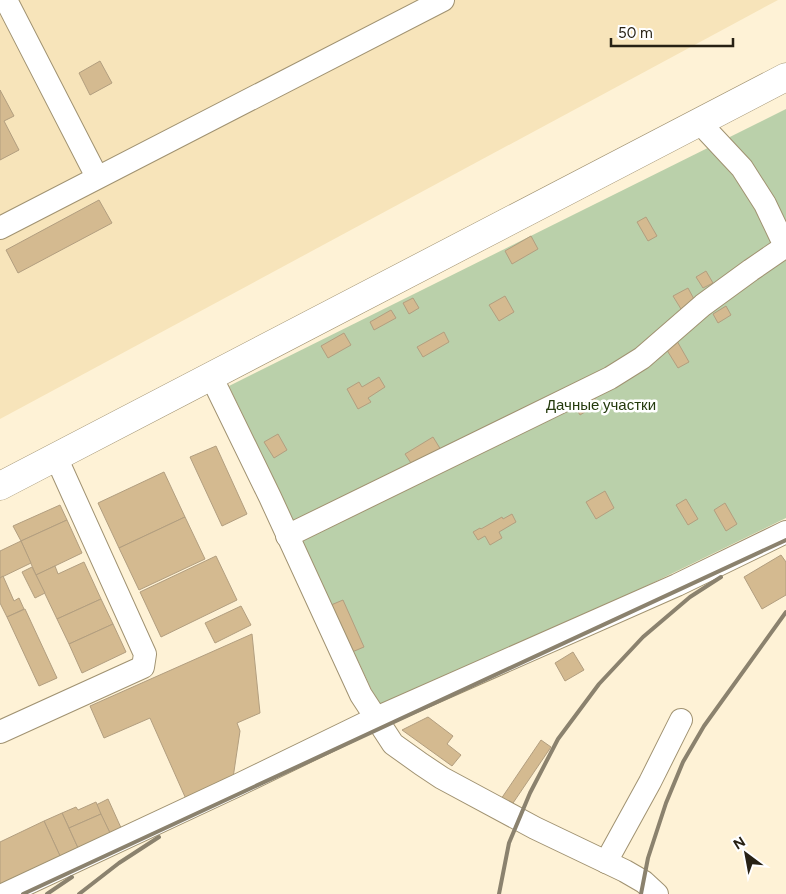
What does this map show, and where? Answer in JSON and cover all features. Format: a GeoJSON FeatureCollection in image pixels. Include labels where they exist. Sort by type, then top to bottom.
{"type":"FeatureCollection","features":[{"type":"Feature","properties":{"kind":"main road"},"geometry":{"type":"LineString","coordinates":[[0,486],[786,77]]}},
{"type":"Feature","properties":{"kind":"lane"},"geometry":{"type":"LineString","coordinates":[[6,0],[97,177]]}},
{"type":"Feature","properties":{"kind":"lane"},"geometry":{"type":"LineString","coordinates":[[0,228],[444,0]]}},
{"type":"Feature","properties":{"kind":"lane"},"geometry":{"type":"LineString","coordinates":[[287,536],[610,378],[642,358],[703,305],[785,246],[765,204],[742,168],[699,122]]}},
{"type":"Feature","properties":{"kind":"lane"},"geometry":{"type":"LineString","coordinates":[[211,376],[361,695],[393,744],[442,778],[535,828],[644,882],[657,894]]}},
{"type":"Feature","properties":{"kind":"lane"},"geometry":{"type":"LineString","coordinates":[[0,732],[143,666],[144,654],[56,457]]}},
{"type":"Feature","properties":{"kind":"lane"},"geometry":{"type":"LineString","coordinates":[[4,894],[238,785],[376,718],[677,585],[786,532]]}},
{"type":"Feature","properties":{"kind":"lane"},"geometry":{"type":"LineString","coordinates":[[606,862],[650,782],[680,720]]}},
{"type":"Feature","properties":{"kind":"shaded area"},"geometry":{"type":"Polygon","coordinates":[[[0,0],[778,0],[0,419],[0,0]]]}},
{"type":"Feature","properties":{"kind":"green space","name":"Дачные участки"},"geometry":{"type":"Polygon","coordinates":[[[786,109],[786,518],[383,714],[229,386],[786,109]]]}},
{"type":"Feature","properties":{"kind":"building"},"geometry":{"type":"Polygon","coordinates":[[[100,61],[112,83],[90,95],[79,73],[100,61]]]}},
{"type":"Feature","properties":{"kind":"building"},"geometry":{"type":"Polygon","coordinates":[[[0,90],[14,116],[4,121],[19,150],[0,160],[0,90]]]}},
{"type":"Feature","properties":{"kind":"building"},"geometry":{"type":"Polygon","coordinates":[[[99,200],[112,223],[18,273],[6,250],[99,200]]]}},
{"type":"Feature","properties":{"kind":"building"},"geometry":{"type":"Polygon","coordinates":[[[646,217],[657,236],[648,241],[637,222],[646,217]]]}},
{"type":"Feature","properties":{"kind":"building"},"geometry":{"type":"Polygon","coordinates":[[[531,236],[538,249],[512,264],[505,251],[531,236]]]}},
{"type":"Feature","properties":{"kind":"building"},"geometry":{"type":"Polygon","coordinates":[[[706,271],[713,283],[703,288],[696,277],[706,271]]]}},
{"type":"Feature","properties":{"kind":"building"},"geometry":{"type":"Polygon","coordinates":[[[688,288],[695,301],[681,309],[673,296],[688,288]]]}},
{"type":"Feature","properties":{"kind":"building"},"geometry":{"type":"Polygon","coordinates":[[[505,296],[514,312],[499,321],[489,305],[505,296]]]}},
{"type":"Feature","properties":{"kind":"building"},"geometry":{"type":"Polygon","coordinates":[[[413,298],[419,308],[409,314],[403,303],[413,298]]]}},
{"type":"Feature","properties":{"kind":"building"},"geometry":{"type":"Polygon","coordinates":[[[726,306],[731,315],[718,323],[713,314],[726,306]]]}},
{"type":"Feature","properties":{"kind":"building"},"geometry":{"type":"Polygon","coordinates":[[[391,310],[396,318],[374,330],[370,322],[391,310]]]}},
{"type":"Feature","properties":{"kind":"building"},"geometry":{"type":"Polygon","coordinates":[[[444,332],[449,342],[423,357],[417,347],[444,332]]]}},
{"type":"Feature","properties":{"kind":"building"},"geometry":{"type":"Polygon","coordinates":[[[344,333],[351,345],[328,358],[321,346],[344,333]]]}},
{"type":"Feature","properties":{"kind":"building"},"geometry":{"type":"Polygon","coordinates":[[[677,341],[689,362],[678,368],[665,347],[677,341]]]}},
{"type":"Feature","properties":{"kind":"building"},"geometry":{"type":"Polygon","coordinates":[[[379,377],[385,387],[368,398],[371,402],[358,409],[347,389],[359,382],[362,387],[379,377]]]}},
{"type":"Feature","properties":{"kind":"building"},"geometry":{"type":"Polygon","coordinates":[[[592,393],[598,404],[580,415],[573,403],[592,393]]]}},
{"type":"Feature","properties":{"kind":"building"},"geometry":{"type":"Polygon","coordinates":[[[278,434],[287,450],[274,458],[264,442],[278,434]]]}},
{"type":"Feature","properties":{"kind":"building"},"geometry":{"type":"Polygon","coordinates":[[[433,437],[441,450],[413,466],[405,454],[433,437]]]}},
{"type":"Feature","properties":{"kind":"building"},"geometry":{"type":"Polygon","coordinates":[[[216,446],[247,514],[222,526],[190,457],[216,446]]]}},
{"type":"Feature","properties":{"kind":"building"},"geometry":{"type":"Polygon","coordinates":[[[164,472],[185,517],[119,548],[98,503],[164,472]]]}},
{"type":"Feature","properties":{"kind":"building"},"geometry":{"type":"Polygon","coordinates":[[[605,491],[614,508],[596,519],[586,502],[605,491]]]}},
{"type":"Feature","properties":{"kind":"building"},"geometry":{"type":"Polygon","coordinates":[[[686,499],[698,519],[688,525],[676,505],[686,499]]]}},
{"type":"Feature","properties":{"kind":"building"},"geometry":{"type":"Polygon","coordinates":[[[725,503],[737,524],[726,531],[714,510],[725,503]]]}},
{"type":"Feature","properties":{"kind":"building"},"geometry":{"type":"Polygon","coordinates":[[[60,505],[67,520],[21,541],[13,526],[60,505]]]}},
{"type":"Feature","properties":{"kind":"building"},"geometry":{"type":"Polygon","coordinates":[[[512,514],[516,522],[499,532],[502,538],[490,545],[485,536],[478,540],[473,532],[502,517],[503,519],[512,514]]]}},
{"type":"Feature","properties":{"kind":"building"},"geometry":{"type":"Polygon","coordinates":[[[185,517],[205,559],[139,590],[119,548],[185,517]]]}},
{"type":"Feature","properties":{"kind":"building"},"geometry":{"type":"Polygon","coordinates":[[[67,520],[82,553],[36,575],[21,541],[67,520]]]}},
{"type":"Feature","properties":{"kind":"building"},"geometry":{"type":"Polygon","coordinates":[[[21,541],[31,563],[0,578],[0,551],[21,541]]]}},
{"type":"Feature","properties":{"kind":"building"},"geometry":{"type":"Polygon","coordinates":[[[781,555],[786,562],[786,595],[762,609],[744,577],[781,555]]]}},
{"type":"Feature","properties":{"kind":"building"},"geometry":{"type":"Polygon","coordinates":[[[216,556],[237,600],[161,637],[140,592],[216,556]]]}},
{"type":"Feature","properties":{"kind":"building"},"geometry":{"type":"Polygon","coordinates":[[[84,562],[101,599],[57,619],[36,575],[55,566],[58,574],[84,562]]]}},
{"type":"Feature","properties":{"kind":"building"},"geometry":{"type":"Polygon","coordinates":[[[32,567],[45,593],[35,598],[22,572],[32,567]]]}},
{"type":"Feature","properties":{"kind":"building"},"geometry":{"type":"Polygon","coordinates":[[[3,576],[14,601],[19,598],[24,609],[7,617],[0,603],[0,578],[3,576]]]}},
{"type":"Feature","properties":{"kind":"building"},"geometry":{"type":"Polygon","coordinates":[[[101,599],[113,624],[69,644],[57,619],[101,599]]]}},
{"type":"Feature","properties":{"kind":"building"},"geometry":{"type":"Polygon","coordinates":[[[343,600],[364,647],[352,652],[331,605],[343,600]]]}},
{"type":"Feature","properties":{"kind":"building"},"geometry":{"type":"Polygon","coordinates":[[[241,606],[251,625],[215,643],[205,623],[241,606]]]}},
{"type":"Feature","properties":{"kind":"building"},"geometry":{"type":"Polygon","coordinates":[[[25,609],[57,678],[39,686],[7,617],[25,609]]]}},
{"type":"Feature","properties":{"kind":"building"},"geometry":{"type":"Polygon","coordinates":[[[113,624],[126,652],[82,673],[69,644],[113,624]]]}},
{"type":"Feature","properties":{"kind":"building"},"geometry":{"type":"Polygon","coordinates":[[[252,634],[260,713],[237,723],[240,731],[233,778],[186,799],[150,718],[104,738],[90,706],[252,634]]]}},
{"type":"Feature","properties":{"kind":"building"},"geometry":{"type":"Polygon","coordinates":[[[573,652],[584,670],[565,681],[555,663],[573,652]]]}},
{"type":"Feature","properties":{"kind":"building"},"geometry":{"type":"Polygon","coordinates":[[[428,717],[453,736],[447,744],[461,755],[452,766],[402,730],[428,717]]]}},
{"type":"Feature","properties":{"kind":"building"},"geometry":{"type":"Polygon","coordinates":[[[541,740],[551,747],[511,806],[501,799],[541,740]]]}},
{"type":"Feature","properties":{"kind":"building"},"geometry":{"type":"Polygon","coordinates":[[[108,799],[122,830],[111,835],[96,805],[108,799]]]}},
{"type":"Feature","properties":{"kind":"building"},"geometry":{"type":"Polygon","coordinates":[[[96,802],[101,814],[69,828],[62,813],[76,807],[78,810],[96,802]]]}},
{"type":"Feature","properties":{"kind":"building"},"geometry":{"type":"Polygon","coordinates":[[[62,813],[79,850],[61,858],[44,821],[62,813]]]}},
{"type":"Feature","properties":{"kind":"building"},"geometry":{"type":"Polygon","coordinates":[[[101,814],[111,835],[79,850],[69,828],[101,814]]]}},
{"type":"Feature","properties":{"kind":"building"},"geometry":{"type":"Polygon","coordinates":[[[44,821],[61,858],[0,886],[0,842],[44,821]]]}},
{"type":"Feature","properties":{"kind":"railway"},"geometry":{"type":"LineString","coordinates":[[23,894],[786,540]]}},
{"type":"Feature","properties":{"kind":"railway"},"geometry":{"type":"LineString","coordinates":[[499,894],[509,843],[530,793],[558,739],[599,684],[643,637],[690,597],[721,577]]}},
{"type":"Feature","properties":{"kind":"railway"},"geometry":{"type":"LineString","coordinates":[[641,894],[648,858],[666,803],[683,762],[704,726],[786,612]]}},
{"type":"Feature","properties":{"kind":"railway"},"geometry":{"type":"LineString","coordinates":[[79,894],[119,863],[159,837]]}},
{"type":"Feature","properties":{"kind":"railway"},"geometry":{"type":"LineString","coordinates":[[47,894],[72,877]]}}]}
